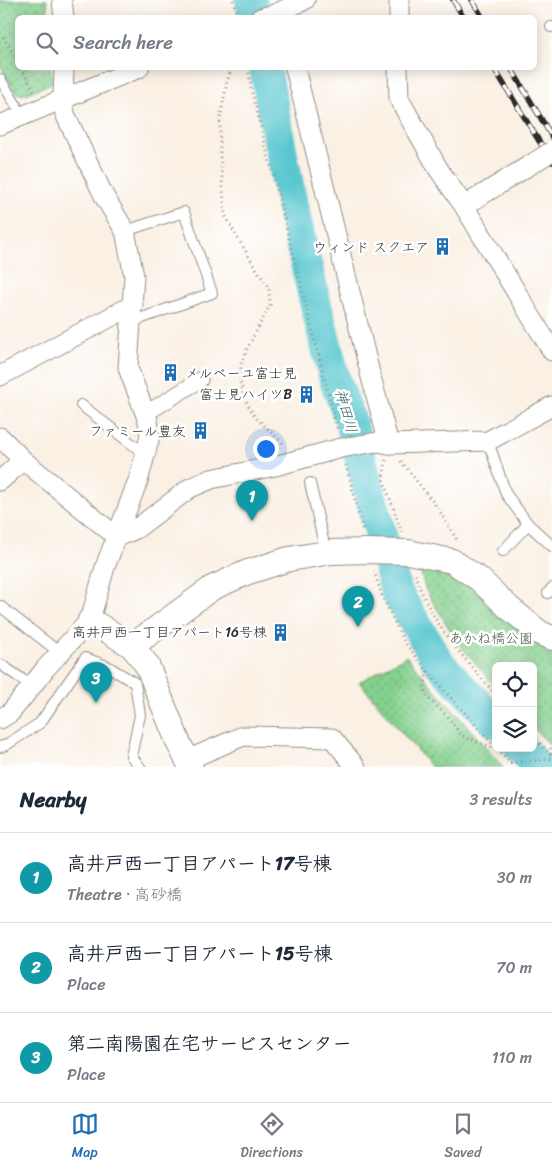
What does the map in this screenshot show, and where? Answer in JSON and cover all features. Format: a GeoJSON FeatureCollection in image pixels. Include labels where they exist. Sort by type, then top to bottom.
{"type":"FeatureCollection","features":[{"type":"Feature","properties":{"kind":"street"},"geometry":{"type":"LineString","coordinates":[[62,0],[64,15]]}},
{"type":"Feature","properties":{"kind":"street"},"geometry":{"type":"LineString","coordinates":[[271,15],[305,0]]}},
{"type":"Feature","properties":{"kind":"street"},"geometry":{"type":"LineString","coordinates":[[399,0],[399,15]]}},
{"type":"Feature","properties":{"kind":"street"},"geometry":{"type":"LineString","coordinates":[[0,719],[10,712],[45,669],[90,620],[105,567],[139,478],[150,436],[145,414],[128,368],[134,276],[125,231],[104,196],[65,114],[63,98],[64,70]]}},
{"type":"Feature","properties":{"kind":"street"},"geometry":{"type":"LineString","coordinates":[[0,125],[134,70]]}},
{"type":"Feature","properties":{"kind":"street"},"geometry":{"type":"LineString","coordinates":[[295,70],[371,377],[383,443]]}},
{"type":"Feature","properties":{"kind":"street"},"geometry":{"type":"LineString","coordinates":[[398,70],[399,98],[440,170],[552,351]]}},
{"type":"Feature","properties":{"kind":"street"},"geometry":{"type":"LineString","coordinates":[[464,206],[552,151]]}},
{"type":"Feature","properties":{"kind":"street"},"geometry":{"type":"LineString","coordinates":[[0,376],[132,313]]}},
{"type":"Feature","properties":{"kind":"street"},"geometry":{"type":"LineString","coordinates":[[145,414],[200,380]]}},
{"type":"Feature","properties":{"kind":"street"},"geometry":{"type":"LineString","coordinates":[[117,537],[136,529],[190,488],[211,479],[344,448],[383,443],[488,441],[552,406]]}},
{"type":"Feature","properties":{"kind":"street"},"geometry":{"type":"LineString","coordinates":[[0,437],[23,460],[117,537]]}},
{"type":"Feature","properties":{"kind":"street"},"geometry":{"type":"LineString","coordinates":[[0,481],[23,460]]}},
{"type":"Feature","properties":{"kind":"street"},"geometry":{"type":"LineString","coordinates":[[132,646],[212,588],[248,572],[288,559],[326,553],[372,552],[403,552],[452,561],[480,579],[540,633],[552,638]]}},
{"type":"Feature","properties":{"kind":"street"},"geometry":{"type":"LineString","coordinates":[[90,620],[132,646],[147,665],[189,764],[243,736],[332,738],[356,767]]}},
{"type":"Feature","properties":{"kind":"lane"},"geometry":{"type":"LineString","coordinates":[[0,79],[16,105]]}},
{"type":"Feature","properties":{"kind":"lane"},"geometry":{"type":"LineString","coordinates":[[125,231],[184,212],[212,293],[132,313]]}},
{"type":"Feature","properties":{"kind":"lane"},"geometry":{"type":"LineString","coordinates":[[81,405],[145,454]]}},
{"type":"Feature","properties":{"kind":"lane"},"geometry":{"type":"LineString","coordinates":[[488,441],[506,494],[528,524],[552,546]]}},
{"type":"Feature","properties":{"kind":"lane"},"geometry":{"type":"LineString","coordinates":[[310,483],[326,553]]}},
{"type":"Feature","properties":{"kind":"lane"},"geometry":{"type":"LineString","coordinates":[[503,552],[528,524]]}},
{"type":"Feature","properties":{"kind":"lane"},"geometry":{"type":"LineString","coordinates":[[0,606],[60,653]]}},
{"type":"Feature","properties":{"kind":"lane"},"geometry":{"type":"LineString","coordinates":[[0,747],[40,723],[85,658],[107,666],[135,683],[140,714],[131,756],[140,767]]}},
{"type":"Feature","properties":{"kind":"lane"},"geometry":{"type":"LineString","coordinates":[[0,664],[32,686]]}},
{"type":"Feature","properties":{"kind":"path"},"geometry":{"type":"LineString","coordinates":[[233,0],[238,15]]}},
{"type":"Feature","properties":{"kind":"path"},"geometry":{"type":"LineString","coordinates":[[3,37],[15,57]]}},
{"type":"Feature","properties":{"kind":"path"},"geometry":{"type":"LineString","coordinates":[[22,70],[44,106]]}},
{"type":"Feature","properties":{"kind":"path"},"geometry":{"type":"LineString","coordinates":[[230,70],[220,119],[222,197],[225,215],[270,289],[270,305],[241,364],[240,381],[244,398],[255,417],[299,459]]}},
{"type":"Feature","properties":{"kind":"path"},"geometry":{"type":"LineString","coordinates":[[248,70],[251,88],[333,411],[372,552],[382,596],[405,643],[492,743]]}},
{"type":"Feature","properties":{"kind":"path"},"geometry":{"type":"LineString","coordinates":[[383,443],[437,507],[457,540]]}},
{"type":"Feature","properties":{"kind":"path"},"geometry":{"type":"LineString","coordinates":[[427,670],[424,689],[430,700],[447,716],[462,736],[492,747]]}},
{"type":"Feature","properties":{"kind":"path"},"geometry":{"type":"LineString","coordinates":[[537,740],[551,756]]}},
{"type":"Feature","properties":{"kind":"path"},"geometry":{"type":"LineString","coordinates":[[510,763],[546,760],[551,756],[552,744]]}},
{"type":"Feature","properties":{"kind":"path"},"geometry":{"type":"LineString","coordinates":[[500,752],[514,767]]}},
{"type":"Feature","properties":{"kind":"green space"},"geometry":{"type":"Polygon","coordinates":[[[0,0],[47,0],[48,15],[15,15],[15,70],[51,70],[52,83],[23,95],[15,92],[0,65],[0,0]]]}},
{"type":"Feature","properties":{"kind":"green space","name":"あかね橋公園"},"geometry":{"type":"Polygon","coordinates":[[[416,557],[451,566],[552,645],[552,747],[537,732],[537,662],[492,662],[492,682],[458,643],[426,591],[416,557]]]}},
{"type":"Feature","properties":{"kind":"green space"},"geometry":{"type":"Polygon","coordinates":[[[406,656],[503,767],[431,767],[359,682],[406,656]]]}},
{"type":"Feature","properties":{"kind":"waterway","name":"神田川"},"geometry":{"type":"LineString","coordinates":[[251,0],[254,15]]}},
{"type":"Feature","properties":{"kind":"waterway","name":"神田川"},"geometry":{"type":"LineString","coordinates":[[265,70],[292,205],[314,297],[335,380],[350,419],[396,591],[439,663],[492,719]]}},
{"type":"Feature","properties":{"kind":"waterway","name":"神田川"},"geometry":{"type":"LineString","coordinates":[[524,752],[538,767]]}},
{"type":"Feature","properties":{"kind":"railway"},"geometry":{"type":"LineString","coordinates":[[453,0],[462,15]]}},
{"type":"Feature","properties":{"kind":"railway"},"geometry":{"type":"LineString","coordinates":[[472,0],[481,15]]}},
{"type":"Feature","properties":{"kind":"railway"},"geometry":{"type":"LineString","coordinates":[[495,70],[552,162]]}},
{"type":"Feature","properties":{"kind":"railway"},"geometry":{"type":"LineString","coordinates":[[512,70],[552,137]]}},
{"type":"Feature","properties":{"kind":"place","name":"ウィンド スクエア"},"geometry":{"type":"Point","coordinates":[443,247]}},
{"type":"Feature","properties":{"kind":"place","name":"メルベーユ富士見"},"geometry":{"type":"Point","coordinates":[171,373]}},
{"type":"Feature","properties":{"kind":"place","name":"富士見ハイツB"},"geometry":{"type":"Point","coordinates":[306,394]}},
{"type":"Feature","properties":{"kind":"place","name":"ファミール豊友"},"geometry":{"type":"Point","coordinates":[200,431]}},
{"type":"Feature","properties":{"kind":"place","name":"高井戸西一丁目アパート17号棟"},"geometry":{"type":"Point","coordinates":[252,521]}},
{"type":"Feature","properties":{"kind":"place","name":"高井戸西一丁目アパート15号棟"},"geometry":{"type":"Point","coordinates":[358,627]}},
{"type":"Feature","properties":{"kind":"place","name":"高井戸西一丁目アパート16号棟"},"geometry":{"type":"Point","coordinates":[281,632]}},
{"type":"Feature","properties":{"kind":"place","name":"第二南陽園在宅サービスセンター"},"geometry":{"type":"Point","coordinates":[96,703]}}]}
